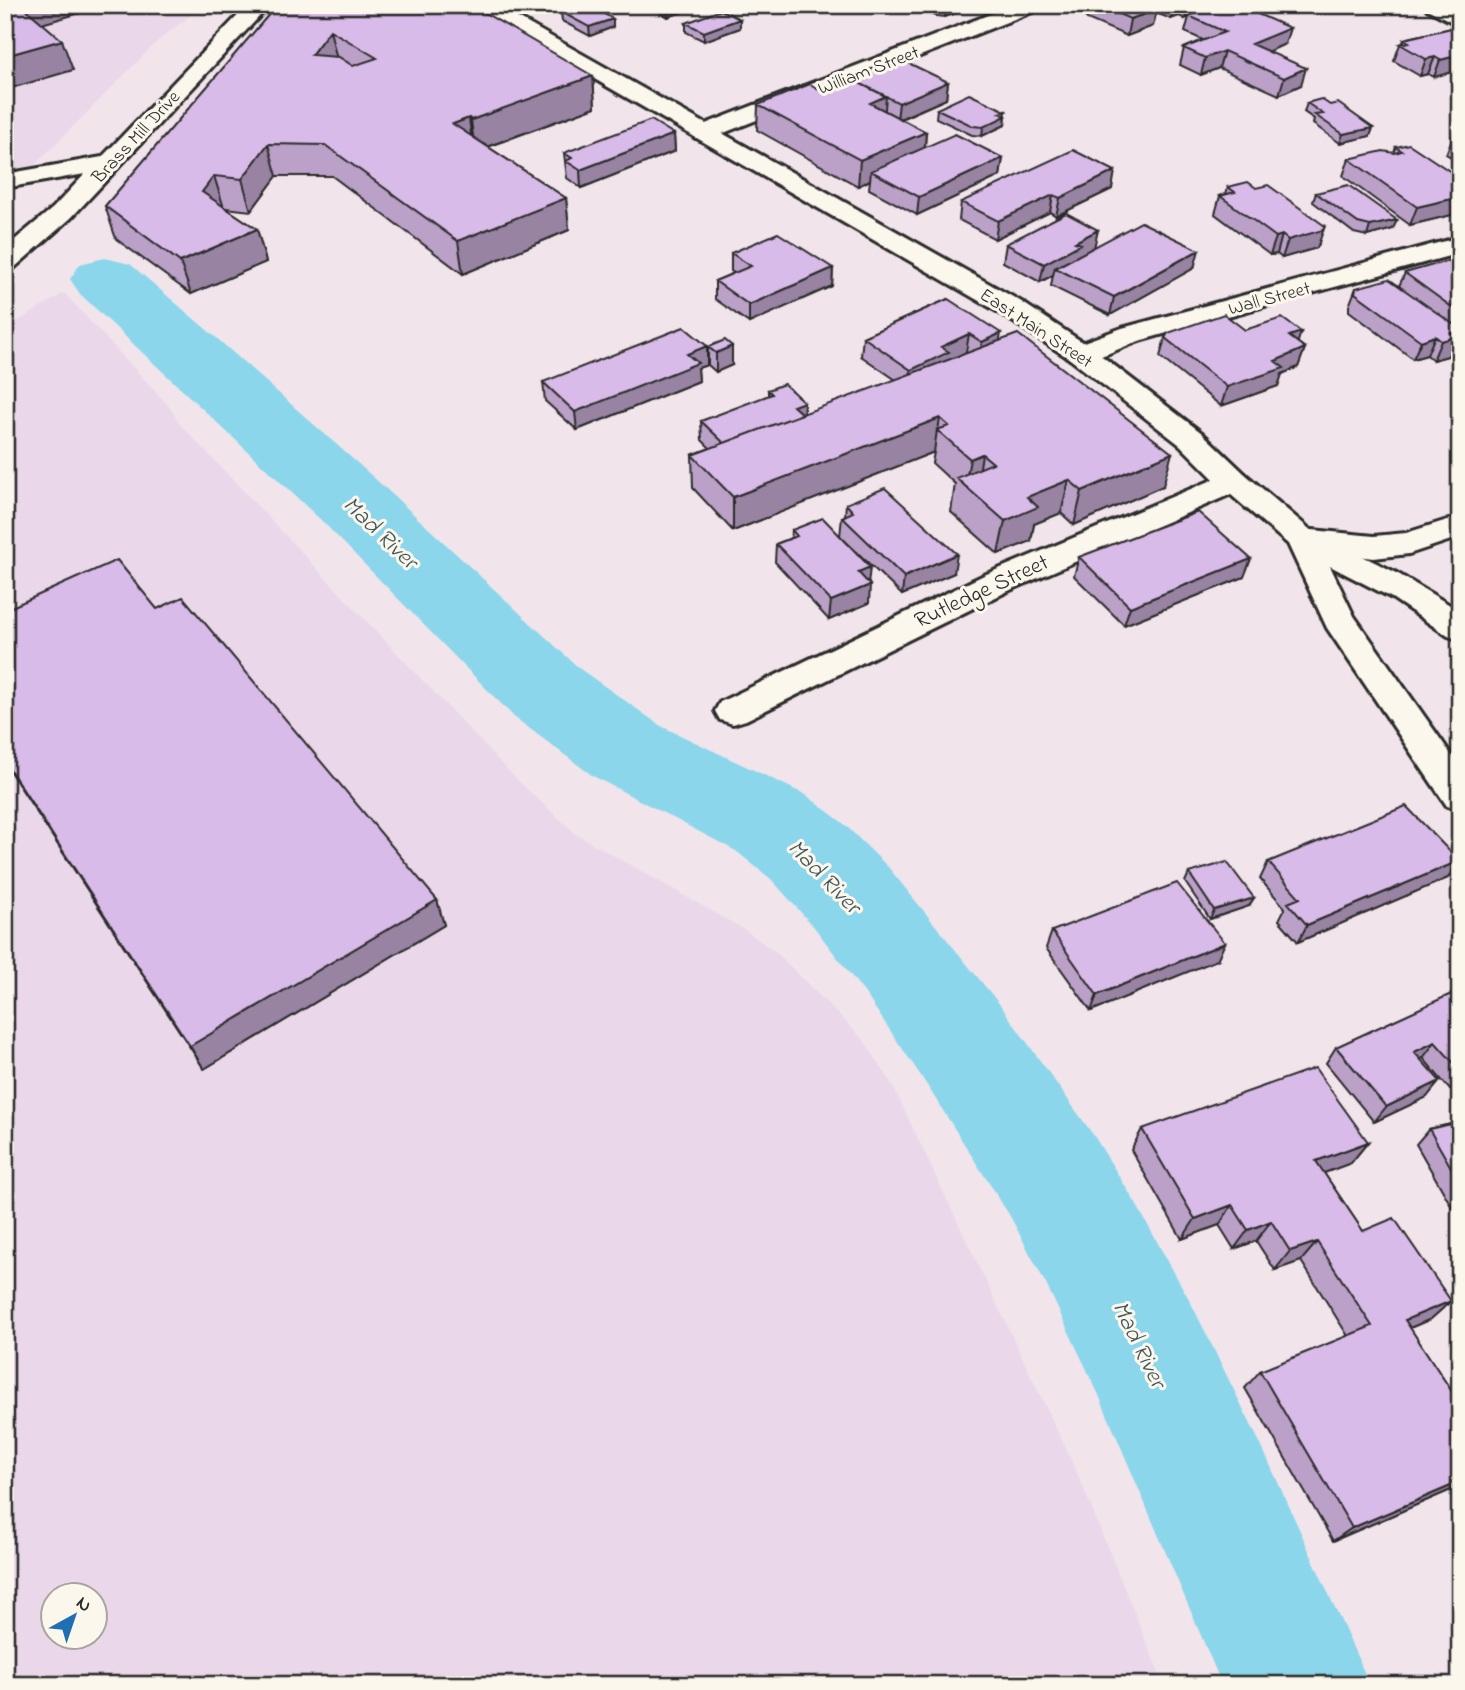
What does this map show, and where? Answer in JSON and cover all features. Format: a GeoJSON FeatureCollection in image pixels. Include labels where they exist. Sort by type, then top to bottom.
{"type":"FeatureCollection","features":[{"type":"Feature","properties":{"kind":"main road","name":"Brass Mill Drive"},"geometry":{"type":"LineString","coordinates":[[5,262],[62,213],[260,5]]}},
{"type":"Feature","properties":{"kind":"main road","name":"East Main Street"},"geometry":{"type":"LineString","coordinates":[[480,5],[989,295],[1080,353],[1191,439],[1234,481],[1302,539],[1339,620],[1460,796]]}},
{"type":"Feature","properties":{"kind":"main road","name":"William Street"},"geometry":{"type":"LineString","coordinates":[[703,132],[1033,5]]}},
{"type":"Feature","properties":{"kind":"main road"},"geometry":{"type":"LineString","coordinates":[[1434,5],[1460,20]]}},
{"type":"Feature","properties":{"kind":"main road"},"geometry":{"type":"LineString","coordinates":[[5,181],[110,163]]}},
{"type":"Feature","properties":{"kind":"main road","name":"Wall Street"},"geometry":{"type":"LineString","coordinates":[[1080,353],[1132,334],[1460,245]]}},
{"type":"Feature","properties":{"kind":"main road","name":"Rutledge Street"},"geometry":{"type":"LineString","coordinates":[[733,710],[996,583],[1234,481]]}},
{"type":"Feature","properties":{"kind":"main road"},"geometry":{"type":"LineString","coordinates":[[1302,539],[1374,547],[1409,543],[1460,526]]}},
{"type":"Feature","properties":{"kind":"main road"},"geometry":{"type":"LineString","coordinates":[[1302,539],[1424,601],[1460,628]]}},
{"type":"Feature","properties":{"kind":"shaded area"},"geometry":{"type":"Polygon","coordinates":[[[5,5],[204,5],[160,39],[5,195],[5,5]]]}},
{"type":"Feature","properties":{"kind":"shaded area"},"geometry":{"type":"Polygon","coordinates":[[[64,293],[168,405],[180,424],[518,781],[576,834],[745,930],[777,953],[863,1039],[891,1082],[1076,1470],[1164,1685],[5,1685],[5,329],[64,293]]]}},
{"type":"Feature","properties":{"kind":"building"},"geometry":{"type":"Polygon","coordinates":[[[5,5],[21,5],[62,40],[5,56],[5,5]]]}},
{"type":"Feature","properties":{"kind":"building"},"geometry":{"type":"Polygon","coordinates":[[[277,5],[471,5],[593,76],[453,124],[566,198],[458,241],[325,145],[268,144],[242,179],[214,176],[202,192],[257,229],[180,262],[105,206],[277,5]],[[330,30],[311,55],[339,57],[353,66],[377,58],[330,30]]]}},
{"type":"Feature","properties":{"kind":"building"},"geometry":{"type":"Polygon","coordinates":[[[588,5],[613,19],[589,27],[561,12],[588,5]]]}},
{"type":"Feature","properties":{"kind":"building"},"geometry":{"type":"Polygon","coordinates":[[[1098,5],[1147,5],[1157,10],[1130,19],[1098,5]]]}},
{"type":"Feature","properties":{"kind":"building"},"geometry":{"type":"Polygon","coordinates":[[[1216,5],[1237,5],[1290,28],[1251,44],[1306,68],[1284,78],[1224,51],[1205,58],[1184,48],[1225,32],[1189,16],[1216,5]]]}},
{"type":"Feature","properties":{"kind":"building"},"geometry":{"type":"Polygon","coordinates":[[[721,10],[740,19],[704,32],[686,23],[721,10]]]}},
{"type":"Feature","properties":{"kind":"building"},"geometry":{"type":"Polygon","coordinates":[[[1460,26],[1460,55],[1440,60],[1435,57],[1426,59],[1400,44],[1409,42],[1404,39],[1460,26]]]}},
{"type":"Feature","properties":{"kind":"building"},"geometry":{"type":"Polygon","coordinates":[[[898,58],[948,82],[899,103],[849,78],[898,58]]]}},
{"type":"Feature","properties":{"kind":"building"},"geometry":{"type":"Polygon","coordinates":[[[851,79],[886,96],[870,103],[926,132],[860,160],[758,105],[810,84],[822,91],[851,79]]]}},
{"type":"Feature","properties":{"kind":"building"},"geometry":{"type":"Polygon","coordinates":[[[969,94],[1006,111],[1000,113],[1006,116],[983,127],[973,126],[937,109],[969,94]]]}},
{"type":"Feature","properties":{"kind":"building"},"geometry":{"type":"Polygon","coordinates":[[[1321,99],[1330,105],[1338,103],[1373,128],[1343,134],[1315,115],[1323,114],[1307,103],[1321,99]]]}},
{"type":"Feature","properties":{"kind":"building"},"geometry":{"type":"Polygon","coordinates":[[[651,120],[674,134],[580,170],[566,161],[572,158],[564,153],[651,120]]]}},
{"type":"Feature","properties":{"kind":"building"},"geometry":{"type":"Polygon","coordinates":[[[955,134],[1003,158],[919,197],[871,171],[955,134]]]}},
{"type":"Feature","properties":{"kind":"building"},"geometry":{"type":"Polygon","coordinates":[[[1409,144],[1460,178],[1460,197],[1417,207],[1349,159],[1383,151],[1395,153],[1402,151],[1396,147],[1409,144]]]}},
{"type":"Feature","properties":{"kind":"building"},"geometry":{"type":"Polygon","coordinates":[[[1073,150],[1115,171],[1060,198],[1053,195],[998,221],[961,202],[1073,150]]]}},
{"type":"Feature","properties":{"kind":"building"},"geometry":{"type":"Polygon","coordinates":[[[1248,182],[1256,188],[1268,185],[1325,226],[1323,230],[1288,240],[1282,235],[1276,237],[1220,196],[1235,192],[1228,187],[1248,182]]]}},
{"type":"Feature","properties":{"kind":"building"},"geometry":{"type":"Polygon","coordinates":[[[1348,185],[1397,220],[1370,226],[1358,223],[1316,193],[1348,185]]]}},
{"type":"Feature","properties":{"kind":"building"},"geometry":{"type":"Polygon","coordinates":[[[1066,213],[1098,230],[1075,242],[1081,244],[1044,264],[1006,244],[1066,213]]]}},
{"type":"Feature","properties":{"kind":"building"},"geometry":{"type":"Polygon","coordinates":[[[1141,222],[1199,250],[1114,297],[1055,268],[1141,222]]]}},
{"type":"Feature","properties":{"kind":"building"},"geometry":{"type":"Polygon","coordinates":[[[778,233],[833,268],[749,305],[715,281],[751,266],[731,253],[778,233]]]}},
{"type":"Feature","properties":{"kind":"building"},"geometry":{"type":"Polygon","coordinates":[[[1458,258],[1460,313],[1405,273],[1458,258]]]}},
{"type":"Feature","properties":{"kind":"building"},"geometry":{"type":"Polygon","coordinates":[[[1389,279],[1460,329],[1451,333],[1456,337],[1441,341],[1435,336],[1421,341],[1355,293],[1356,288],[1389,279]]]}},
{"type":"Feature","properties":{"kind":"building"},"geometry":{"type":"Polygon","coordinates":[[[948,299],[1001,333],[982,342],[969,334],[941,347],[949,352],[911,370],[863,337],[948,299]]]}},
{"type":"Feature","properties":{"kind":"building"},"geometry":{"type":"Polygon","coordinates":[[[1224,314],[1245,330],[1282,318],[1301,332],[1289,336],[1305,348],[1275,361],[1284,368],[1227,387],[1165,338],[1168,333],[1224,314]]]}},
{"type":"Feature","properties":{"kind":"building"},"geometry":{"type":"Polygon","coordinates":[[[684,327],[707,346],[687,354],[698,363],[575,412],[543,382],[684,327]]]}},
{"type":"Feature","properties":{"kind":"building"},"geometry":{"type":"Polygon","coordinates":[[[1018,334],[1172,453],[1082,491],[1069,480],[1027,497],[1038,507],[1005,521],[956,478],[993,463],[982,454],[970,459],[937,430],[949,426],[940,418],[733,497],[692,455],[1018,334]]]}},
{"type":"Feature","properties":{"kind":"building"},"geometry":{"type":"Polygon","coordinates":[[[725,340],[732,346],[716,353],[708,347],[725,340]]]}},
{"type":"Feature","properties":{"kind":"building"},"geometry":{"type":"Polygon","coordinates":[[[784,384],[804,402],[793,406],[802,414],[724,443],[701,421],[772,394],[768,390],[784,384]]]}},
{"type":"Feature","properties":{"kind":"building"},"geometry":{"type":"Polygon","coordinates":[[[885,488],[957,554],[904,577],[842,517],[853,512],[846,504],[885,488]]]}},
{"type":"Feature","properties":{"kind":"building"},"geometry":{"type":"Polygon","coordinates":[[[1198,512],[1251,559],[1130,607],[1079,557],[1198,512]]]}},
{"type":"Feature","properties":{"kind":"building"},"geometry":{"type":"Polygon","coordinates":[[[823,518],[870,567],[858,572],[870,585],[831,601],[776,544],[797,536],[792,530],[823,518]]]}},
{"type":"Feature","properties":{"kind":"building"},"geometry":{"type":"Polygon","coordinates":[[[117,560],[157,609],[183,597],[437,900],[190,1046],[5,762],[5,610],[117,560]]]}},
{"type":"Feature","properties":{"kind":"building"},"geometry":{"type":"Polygon","coordinates":[[[1406,806],[1459,861],[1307,925],[1288,903],[1300,898],[1268,862],[1406,806]]]}},
{"type":"Feature","properties":{"kind":"building"},"geometry":{"type":"Polygon","coordinates":[[[1227,862],[1254,898],[1214,910],[1189,873],[1227,862]]]}},
{"type":"Feature","properties":{"kind":"building"},"geometry":{"type":"Polygon","coordinates":[[[1177,883],[1225,943],[1097,995],[1052,931],[1177,883]]]}},
{"type":"Feature","properties":{"kind":"building"},"geometry":{"type":"Polygon","coordinates":[[[1460,990],[1460,1070],[1435,1042],[1414,1052],[1440,1081],[1386,1107],[1336,1047],[1460,990]]]}},
{"type":"Feature","properties":{"kind":"building"},"geometry":{"type":"Polygon","coordinates":[[[1315,1068],[1368,1142],[1316,1161],[1363,1231],[1394,1218],[1451,1301],[1405,1320],[1460,1404],[1460,1482],[1352,1528],[1260,1371],[1372,1326],[1317,1242],[1290,1251],[1271,1221],[1248,1230],[1232,1205],[1195,1219],[1142,1129],[1315,1068]]]}},
{"type":"Feature","properties":{"kind":"building"},"geometry":{"type":"Polygon","coordinates":[[[1460,1122],[1460,1183],[1429,1129],[1460,1122]]]}},
{"type":"Feature","properties":{"kind":"waterway","name":"Mad River"},"geometry":{"type":"LineString","coordinates":[[105,279],[353,504],[547,693],[627,751],[771,823],[807,851],[851,897],[961,1041],[1052,1176],[1091,1244],[1144,1347],[1296,1685]]}}]}
